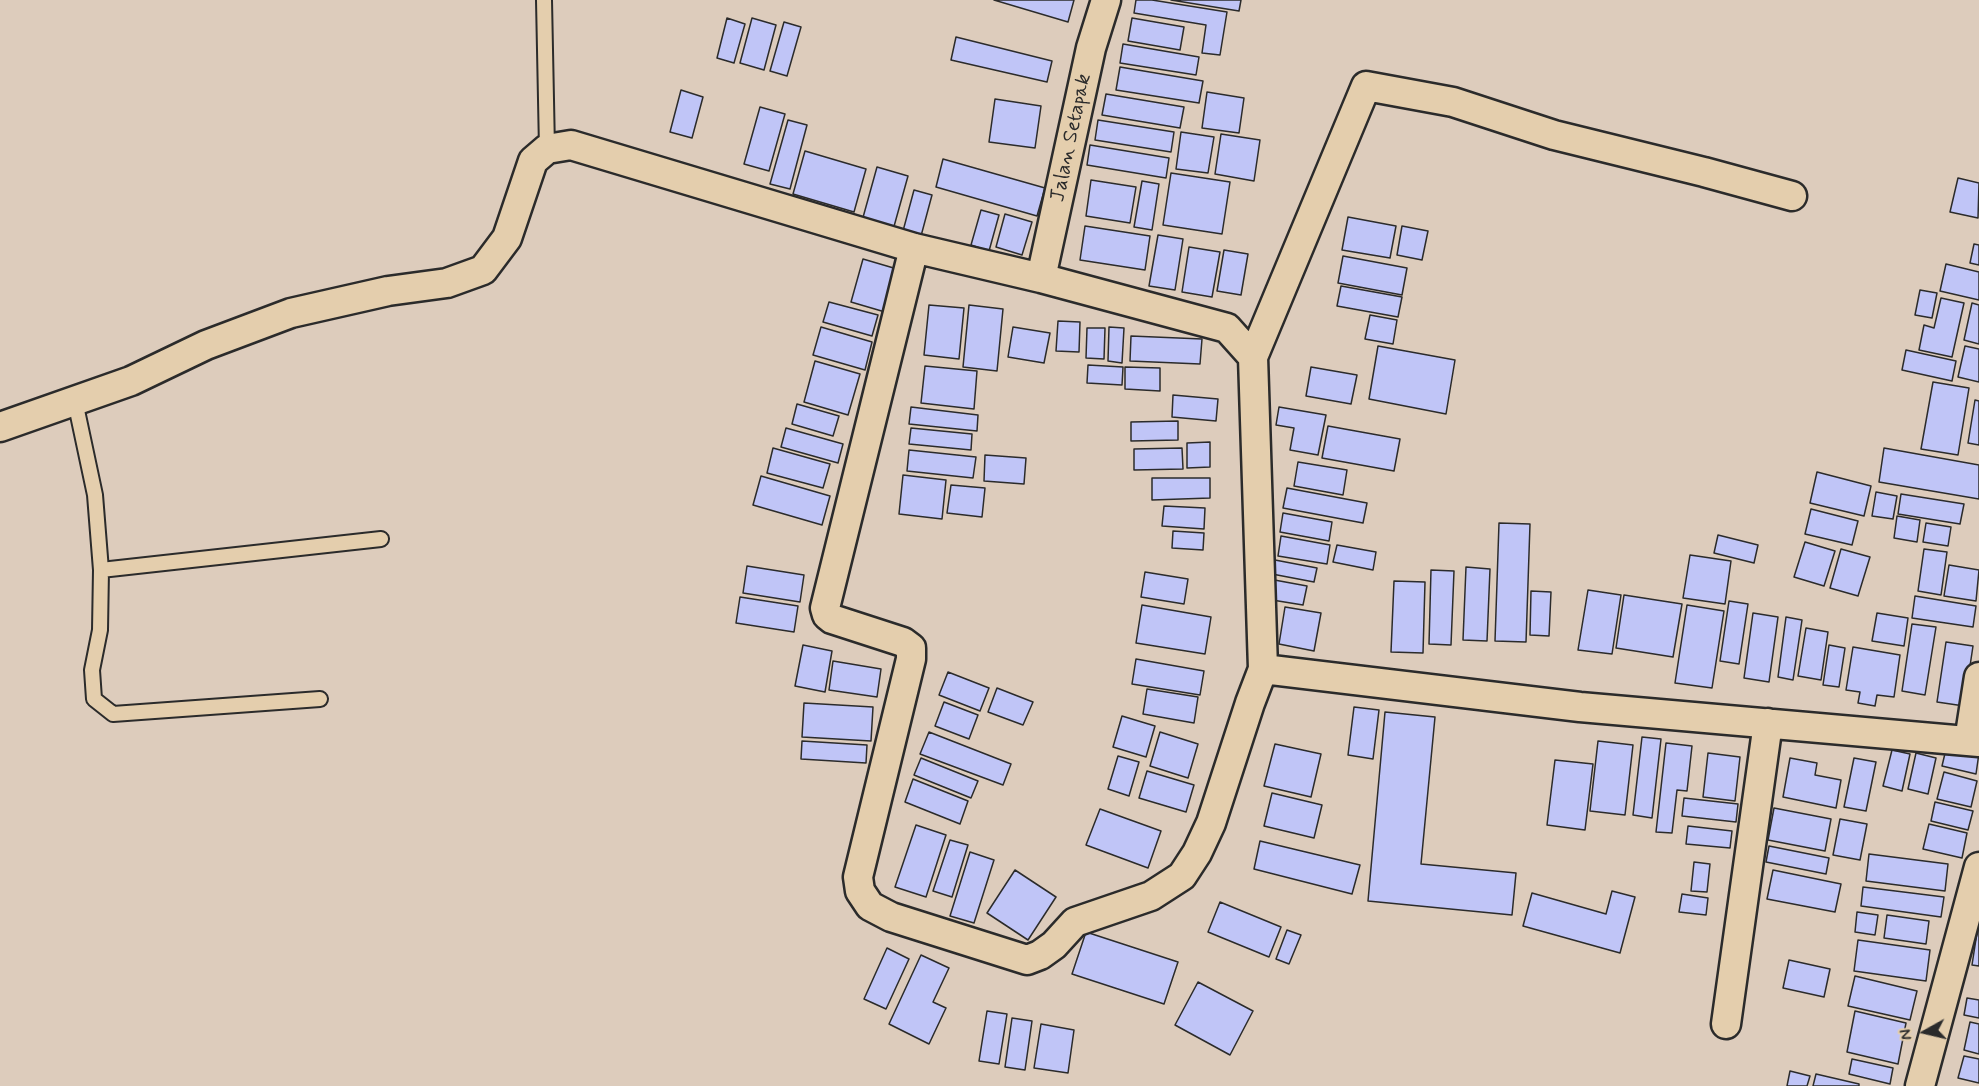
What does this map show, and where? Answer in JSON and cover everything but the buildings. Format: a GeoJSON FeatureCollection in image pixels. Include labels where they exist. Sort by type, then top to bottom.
{"type":"FeatureCollection","features":[{"type":"Feature","properties":{"kind":"street","name":"Jalan Setapak"},"geometry":{"type":"LineString","coordinates":[[1041,278],[1091,48],[1106,0]]}},
{"type":"Feature","properties":{"kind":"street"},"geometry":{"type":"LineString","coordinates":[[914,248],[825,608],[832,619],[903,642],[911,648],[911,659],[858,877],[860,891],[870,906],[891,917],[1027,960],[1040,955],[1054,945],[1075,922],[1151,896],[1182,876],[1197,853],[1211,823],[1263,669],[1253,357],[1366,86],[1453,102],[1554,135],[1792,196]]}},
{"type":"Feature","properties":{"kind":"street"},"geometry":{"type":"LineString","coordinates":[[0,427],[131,381],[206,345],[291,313],[388,291],[447,283],[483,270],[507,238],[533,161],[547,149],[571,146],[914,248],[1041,278],[1227,328],[1253,357]]}},
{"type":"Feature","properties":{"kind":"street"},"geometry":{"type":"LineString","coordinates":[[1263,669],[1580,707],[1974,742],[1979,677]]}},
{"type":"Feature","properties":{"kind":"street"},"geometry":{"type":"LineString","coordinates":[[1726,1024],[1768,723]]}},
{"type":"Feature","properties":{"kind":"street"},"geometry":{"type":"LineString","coordinates":[[1920,1086],[1979,867]]}},
{"type":"Feature","properties":{"kind":"lane"},"geometry":{"type":"LineString","coordinates":[[544,0],[547,149]]}},
{"type":"Feature","properties":{"kind":"lane"},"geometry":{"type":"LineString","coordinates":[[75,401],[95,495],[101,570],[99,630],[92,670],[94,699],[113,714],[320,699]]}},
{"type":"Feature","properties":{"kind":"lane"},"geometry":{"type":"LineString","coordinates":[[101,570],[381,539]]}}]}
